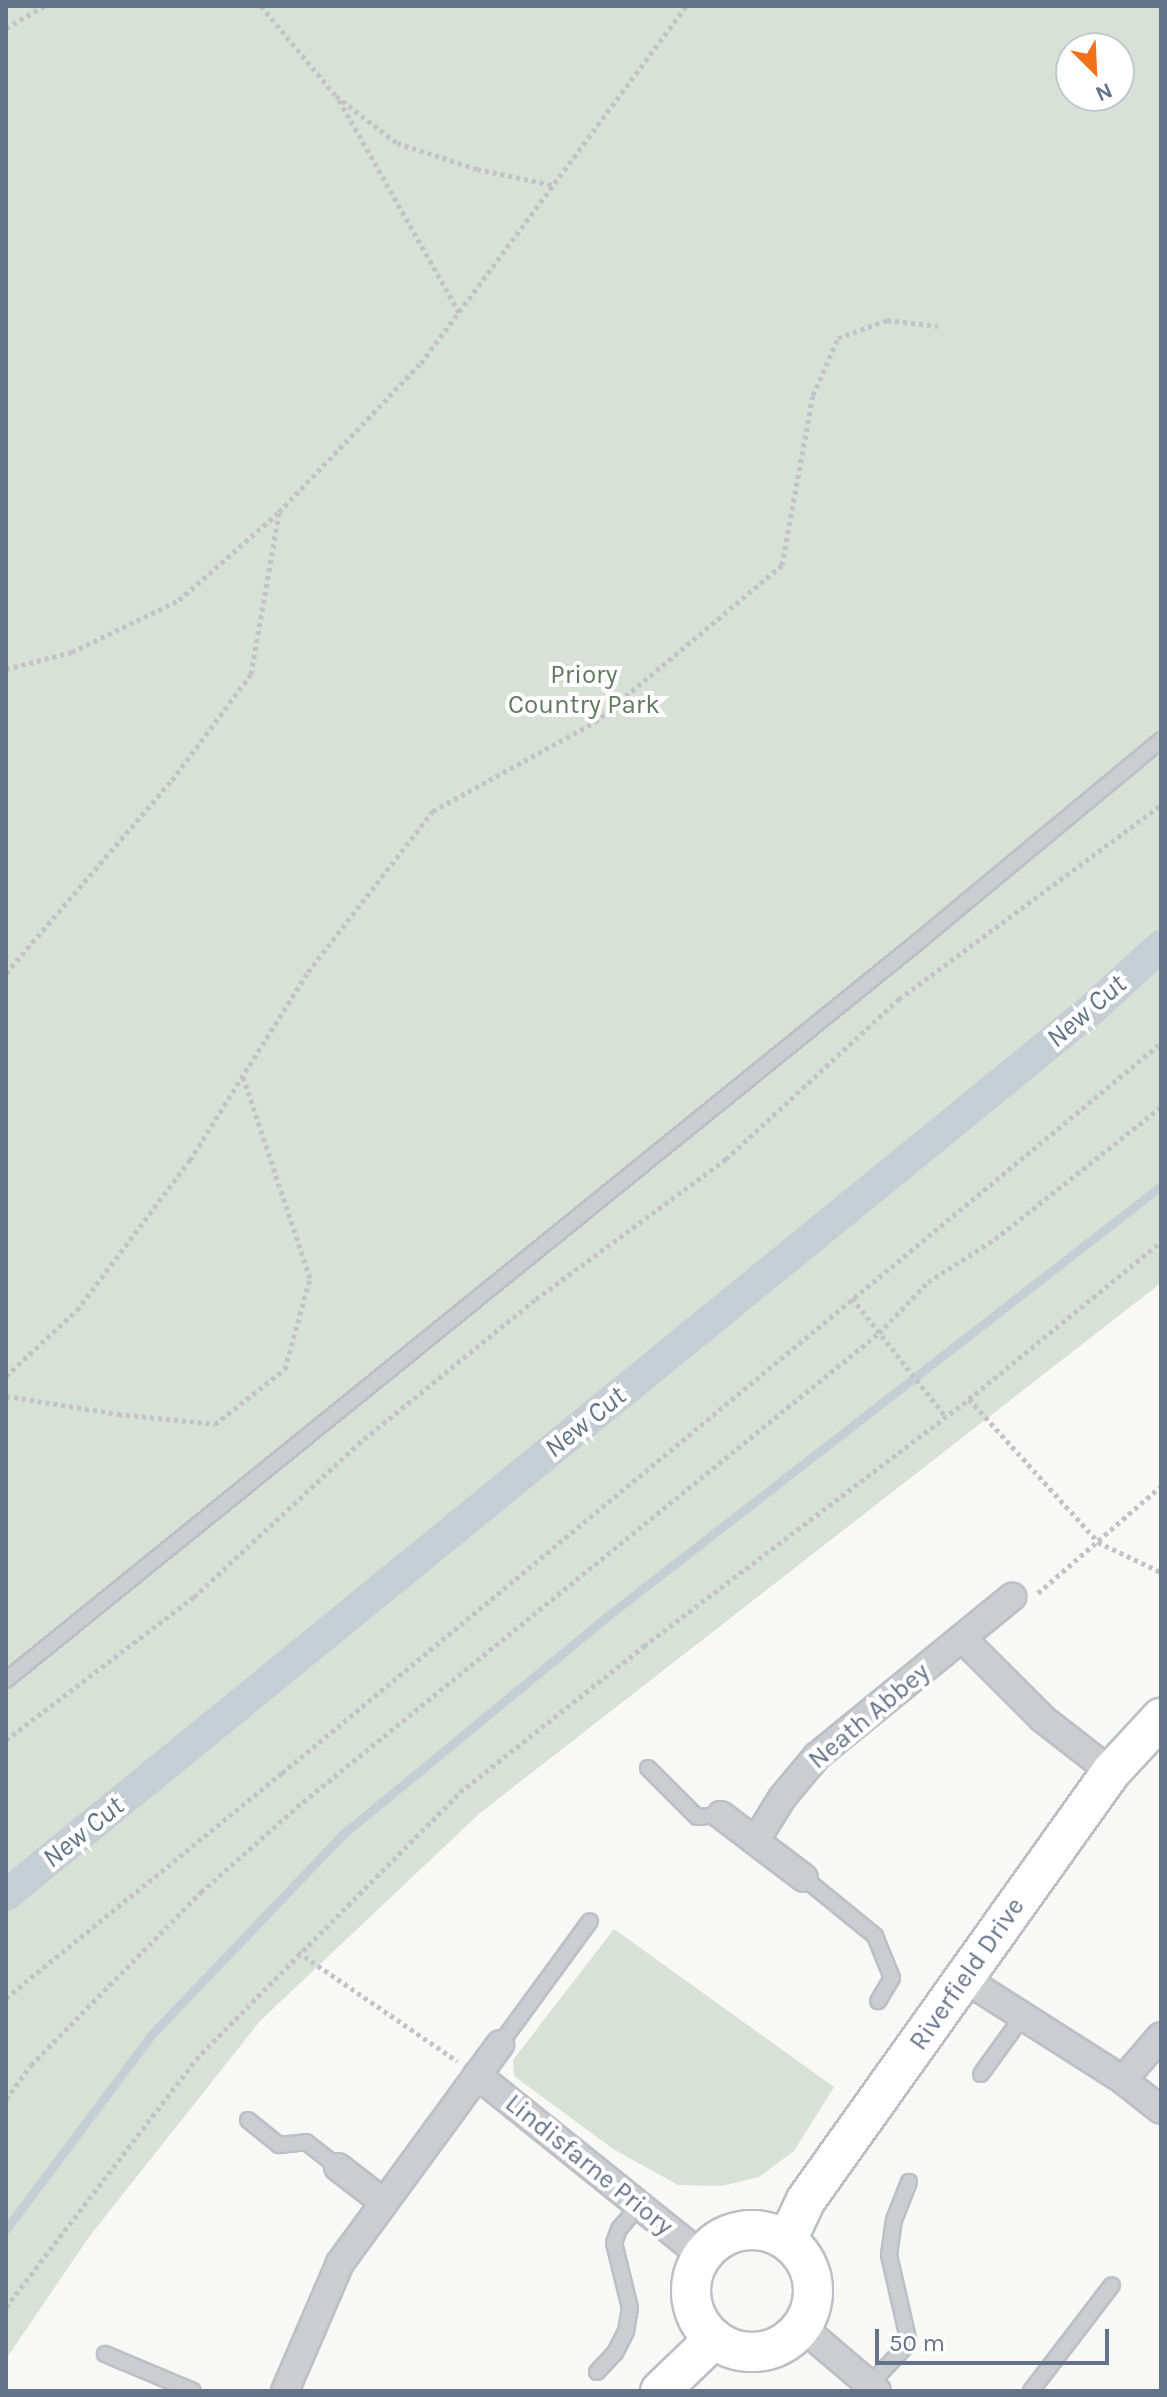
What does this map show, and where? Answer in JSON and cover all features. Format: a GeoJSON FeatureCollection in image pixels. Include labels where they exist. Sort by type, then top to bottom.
{"type":"FeatureCollection","features":[{"type":"Feature","properties":{"kind":"street","name":"Neath Abbey"},"geometry":{"type":"LineString","coordinates":[[756,1840],[782,1798],[817,1756],[1012,1597]]}},
{"type":"Feature","properties":{"kind":"street"},"geometry":{"type":"LineString","coordinates":[[962,1638],[1043,1719],[1111,1772]]}},
{"type":"Feature","properties":{"kind":"street","name":"Riverfield Drive"},"geometry":{"type":"LineString","coordinates":[[787,2240],[806,2200],[963,1978],[1111,1772],[1161,1718]]}},
{"type":"Feature","properties":{"kind":"street"},"geometry":{"type":"LineString","coordinates":[[721,1815],[804,1878]]}},
{"type":"Feature","properties":{"kind":"street"},"geometry":{"type":"LineString","coordinates":[[963,1978],[1123,2080],[1161,2110]]}},
{"type":"Feature","properties":{"kind":"street"},"geometry":{"type":"LineString","coordinates":[[1123,2080],[1161,2036]]}},
{"type":"Feature","properties":{"kind":"street"},"geometry":{"type":"LineString","coordinates":[[285,2391],[340,2263],[382,2201],[500,2044]]}},
{"type":"Feature","properties":{"kind":"street","name":"Lindisfarne Priory"},"geometry":{"type":"LineString","coordinates":[[477,2075],[701,2255]]}},
{"type":"Feature","properties":{"kind":"street"},"geometry":{"type":"LineString","coordinates":[[338,2167],[382,2201]]}},
{"type":"Feature","properties":{"kind":"street"},"geometry":{"type":"LineString","coordinates":[[757,2229],[787,2240],[808,2263],[815,2296],[803,2328],[774,2350],[737,2352],[713,2340],[694,2315],[690,2280],[701,2255],[725,2235],[757,2229]]}},
{"type":"Feature","properties":{"kind":"street"},"geometry":{"type":"LineString","coordinates":[[803,2328],[873,2388]]}},
{"type":"Feature","properties":{"kind":"street"},"geometry":{"type":"LineString","coordinates":[[660,2391],[713,2340]]}},
{"type":"Feature","properties":{"kind":"lane"},"geometry":{"type":"LineString","coordinates":[[6,1680],[919,941],[1161,740]]}},
{"type":"Feature","properties":{"kind":"lane"},"geometry":{"type":"LineString","coordinates":[[648,1768],[697,1817],[721,1815]]}},
{"type":"Feature","properties":{"kind":"lane"},"geometry":{"type":"LineString","coordinates":[[804,1878],[875,1936],[892,1978],[878,2001]]}},
{"type":"Feature","properties":{"kind":"lane"},"geometry":{"type":"LineString","coordinates":[[500,2044],[590,1921]]}},
{"type":"Feature","properties":{"kind":"lane"},"geometry":{"type":"LineString","coordinates":[[981,2074],[1023,2016]]}},
{"type":"Feature","properties":{"kind":"lane"},"geometry":{"type":"LineString","coordinates":[[248,2120],[279,2145],[306,2142],[338,2167]]}},
{"type":"Feature","properties":{"kind":"lane"},"geometry":{"type":"LineString","coordinates":[[873,2388],[909,2343],[889,2255],[894,2220],[909,2182]]}},
{"type":"Feature","properties":{"kind":"lane"},"geometry":{"type":"LineString","coordinates":[[597,2372],[615,2353],[626,2331],[630,2308],[614,2243],[619,2229],[638,2207]]}},
{"type":"Feature","properties":{"kind":"lane"},"geometry":{"type":"LineString","coordinates":[[1031,2391],[1112,2285]]}},
{"type":"Feature","properties":{"kind":"lane"},"geometry":{"type":"LineString","coordinates":[[105,2354],[193,2391]]}},
{"type":"Feature","properties":{"kind":"path"},"geometry":{"type":"LineString","coordinates":[[6,28],[44,6]]}},
{"type":"Feature","properties":{"kind":"path"},"geometry":{"type":"LineString","coordinates":[[261,6],[336,96],[459,312]]}},
{"type":"Feature","properties":{"kind":"path"},"geometry":{"type":"LineString","coordinates":[[6,669],[72,652],[179,600],[279,512],[421,363],[686,6]]}},
{"type":"Feature","properties":{"kind":"path"},"geometry":{"type":"LineString","coordinates":[[336,96],[397,143],[477,169],[553,185]]}},
{"type":"Feature","properties":{"kind":"path"},"geometry":{"type":"LineString","coordinates":[[6,1376],[77,1310],[190,1160],[308,972],[433,811],[595,722],[782,565],[813,395],[838,338],[887,320],[938,326]]}},
{"type":"Feature","properties":{"kind":"path"},"geometry":{"type":"LineString","coordinates":[[6,973],[172,780],[251,674],[279,512]]}},
{"type":"Feature","properties":{"kind":"path"},"geometry":{"type":"LineString","coordinates":[[6,1740],[194,1597],[358,1444],[536,1299],[726,1159],[899,999],[1161,805]]}},
{"type":"Feature","properties":{"kind":"path"},"geometry":{"type":"LineString","coordinates":[[6,1998],[282,1773],[1161,1043]]}},
{"type":"Feature","properties":{"kind":"path"},"geometry":{"type":"LineString","coordinates":[[6,1396],[118,1414],[215,1424],[285,1369],[310,1278],[243,1076]]}},
{"type":"Feature","properties":{"kind":"path"},"geometry":{"type":"LineString","coordinates":[[6,2099],[31,2065],[201,1892],[297,1807],[879,1333],[928,1282],[995,1239],[1161,1107]]}},
{"type":"Feature","properties":{"kind":"path"},"geometry":{"type":"LineString","coordinates":[[6,2307],[196,2059],[298,1952],[460,1792],[644,1646],[969,1399],[1161,1242]]}},
{"type":"Feature","properties":{"kind":"path"},"geometry":{"type":"LineString","coordinates":[[852,1298],[946,1417]]}},
{"type":"Feature","properties":{"kind":"path"},"geometry":{"type":"LineString","coordinates":[[969,1399],[1098,1542],[1161,1572]]}},
{"type":"Feature","properties":{"kind":"path"},"geometry":{"type":"LineString","coordinates":[[1012,1597],[1029,1601],[1161,1486]]}},
{"type":"Feature","properties":{"kind":"path"},"geometry":{"type":"LineString","coordinates":[[298,1952],[477,2075]]}},
{"type":"Feature","properties":{"kind":"green space","name":"Priory Country Park"},"geometry":{"type":"Polygon","coordinates":[[[6,6],[1161,6],[1161,1283],[480,1813],[260,2021],[89,2237],[6,2359],[6,6]]]}},
{"type":"Feature","properties":{"kind":"green space"},"geometry":{"type":"Polygon","coordinates":[[[614,1929],[834,2087],[794,2151],[759,2177],[722,2186],[678,2185],[613,2149],[514,2076],[513,2060],[614,1929]]]}},
{"type":"Feature","properties":{"kind":"waterway","name":"New Cut"},"geometry":{"type":"LineString","coordinates":[[6,1895],[1093,1008],[1161,946]]}},
{"type":"Feature","properties":{"kind":"waterway"},"geometry":{"type":"LineString","coordinates":[[6,2229],[152,2034],[342,1835],[605,1618],[1161,1186]]}}]}
